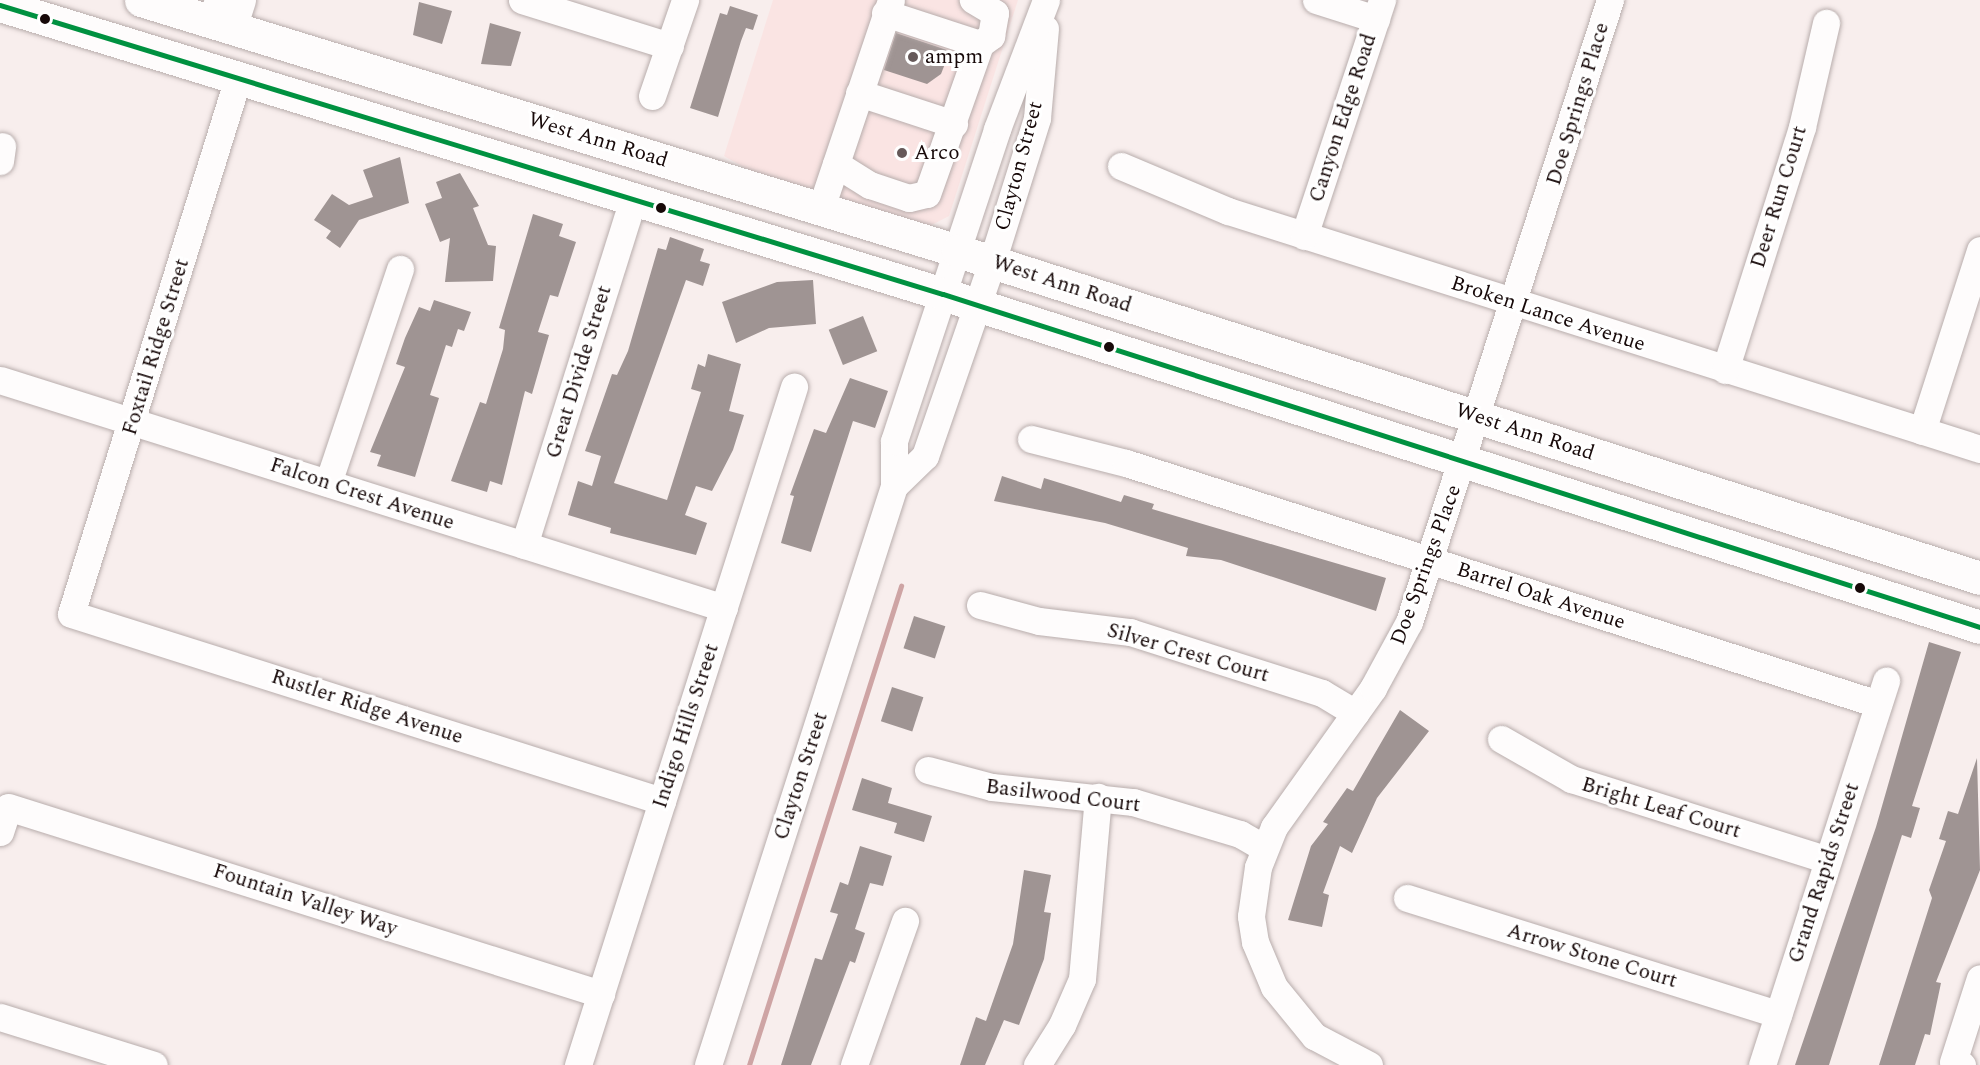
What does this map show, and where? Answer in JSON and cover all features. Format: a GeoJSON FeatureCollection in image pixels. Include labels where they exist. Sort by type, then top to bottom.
{"type":"FeatureCollection","features":[{"type":"Feature","properties":{"kind":"main road","name":"West Ann Road"},"geometry":{"type":"LineString","coordinates":[[141,0],[226,12],[468,100],[958,251],[1980,578]]}},
{"type":"Feature","properties":{"kind":"main road"},"geometry":{"type":"LineString","coordinates":[[0,5],[943,294],[1980,627]]}},
{"type":"Feature","properties":{"kind":"main road"},"geometry":{"type":"LineString","coordinates":[[59,23],[131,25],[227,47],[226,12]]}},
{"type":"Feature","properties":{"kind":"main road"},"geometry":{"type":"LineString","coordinates":[[238,78],[263,64],[415,105],[468,100]]}},
{"type":"Feature","properties":{"kind":"main road"},"geometry":{"type":"LineString","coordinates":[[633,200],[640,190],[652,188],[770,218],[821,208]]}},
{"type":"Feature","properties":{"kind":"street"},"geometry":{"type":"LineString","coordinates":[[522,0],[670,46]]}},
{"type":"Feature","properties":{"kind":"street"},"geometry":{"type":"LineString","coordinates":[[652,96],[685,0]]}},
{"type":"Feature","properties":{"kind":"street"},"geometry":{"type":"LineString","coordinates":[[836,164],[870,185],[919,198],[933,189],[980,44],[991,36],[995,13],[973,0]]}},
{"type":"Feature","properties":{"kind":"street","name":"Clayton Street"},"geometry":{"type":"LineString","coordinates":[[708,1065],[894,486],[894,441],[1005,108],[1047,0]]}},
{"type":"Feature","properties":{"kind":"street","name":"Clayton Street"},"geometry":{"type":"LineString","coordinates":[[894,486],[925,456],[975,305],[992,262],[1037,118],[1047,0]]}},
{"type":"Feature","properties":{"kind":"street"},"geometry":{"type":"LineString","coordinates":[[1316,0],[1379,9]]}},
{"type":"Feature","properties":{"kind":"street","name":"Doe Springs Place"},"geometry":{"type":"LineString","coordinates":[[1369,1065],[1314,1036],[1292,1016],[1264,968],[1251,916],[1264,848],[1395,651],[1431,561],[1515,304],[1610,0]]}},
{"type":"Feature","properties":{"kind":"street"},"geometry":{"type":"LineString","coordinates":[[821,208],[888,6],[980,44]]}},
{"type":"Feature","properties":{"kind":"street","name":"Canyon Edge Road"},"geometry":{"type":"LineString","coordinates":[[1304,236],[1379,9]]}},
{"type":"Feature","properties":{"kind":"street","name":"Deer Run Court"},"geometry":{"type":"LineString","coordinates":[[1725,370],[1802,127],[1826,23]]}},
{"type":"Feature","properties":{"kind":"street","name":"Foxtail Ridge Street"},"geometry":{"type":"LineString","coordinates":[[71,614],[134,422],[238,78]]}},
{"type":"Feature","properties":{"kind":"street"},"geometry":{"type":"LineString","coordinates":[[859,93],[954,124]]}},
{"type":"Feature","properties":{"kind":"street"},"geometry":{"type":"LineString","coordinates":[[963,95],[1037,118]]}},
{"type":"Feature","properties":{"kind":"street","name":"Broken Lance Avenue"},"geometry":{"type":"LineString","coordinates":[[1121,166],[1304,236],[1980,449]]}},
{"type":"Feature","properties":{"kind":"street","name":"Great Divide Street"},"geometry":{"type":"LineString","coordinates":[[525,545],[633,200]]}},
{"type":"Feature","properties":{"kind":"street"},"geometry":{"type":"LineString","coordinates":[[1922,431],[1980,250]]}},
{"type":"Feature","properties":{"kind":"street"},"geometry":{"type":"LineString","coordinates":[[328,483],[400,269]]}},
{"type":"Feature","properties":{"kind":"street","name":"Falcon Crest Avenue"},"geometry":{"type":"LineString","coordinates":[[0,380],[724,608]]}},
{"type":"Feature","properties":{"kind":"street","name":"Indigo Hills Street"},"geometry":{"type":"LineString","coordinates":[[578,1065],[794,387]]}},
{"type":"Feature","properties":{"kind":"street","name":"Barrel Oak Avenue"},"geometry":{"type":"LineString","coordinates":[[1031,439],[1126,463],[1431,561],[1882,692]]}},
{"type":"Feature","properties":{"kind":"street","name":"Silver Crest Court"},"geometry":{"type":"LineString","coordinates":[[980,605],[1039,621],[1130,632],[1322,693],[1355,713]]}},
{"type":"Feature","properties":{"kind":"street","name":"Rustler Ridge Avenue"},"geometry":{"type":"LineString","coordinates":[[71,614],[662,801]]}},
{"type":"Feature","properties":{"kind":"street","name":"Grand Rapids Street"},"geometry":{"type":"LineString","coordinates":[[1762,1065],[1882,692]]}},
{"type":"Feature","properties":{"kind":"street","name":"Bright Leaf Court"},"geometry":{"type":"LineString","coordinates":[[1502,739],[1571,779],[1828,860]]}},
{"type":"Feature","properties":{"kind":"street","name":"Basilwood Court"},"geometry":{"type":"LineString","coordinates":[[928,770],[992,787],[1098,797],[1230,831],[1264,848]]}},
{"type":"Feature","properties":{"kind":"street"},"geometry":{"type":"LineString","coordinates":[[1037,1065],[1062,1025],[1082,978],[1098,797]]}},
{"type":"Feature","properties":{"kind":"street","name":"Fountain Valley Way"},"geometry":{"type":"LineString","coordinates":[[0,832],[8,807],[601,994]]}},
{"type":"Feature","properties":{"kind":"street","name":"Arrow Stone Court"},"geometry":{"type":"LineString","coordinates":[[1407,898],[1778,1014]]}},
{"type":"Feature","properties":{"kind":"street"},"geometry":{"type":"LineString","coordinates":[[854,1065],[905,921]]}},
{"type":"Feature","properties":{"kind":"street"},"geometry":{"type":"LineString","coordinates":[[1958,1064],[1980,978]]}},
{"type":"Feature","properties":{"kind":"street"},"geometry":{"type":"LineString","coordinates":[[0,1017],[137,1062]]}},
{"type":"Feature","properties":{"kind":"shaded area"},"geometry":{"type":"Polygon","coordinates":[[[773,0],[1018,0],[949,216],[926,228],[766,180],[724,156],[773,0]]]}},
{"type":"Feature","properties":{"kind":"building"},"geometry":{"type":"Polygon","coordinates":[[[419,2],[452,11],[442,44],[413,35],[419,2]]]}},
{"type":"Feature","properties":{"kind":"building"},"geometry":{"type":"Polygon","coordinates":[[[730,6],[758,15],[753,30],[746,28],[718,117],[690,108],[720,13],[727,15],[730,6]]]}},
{"type":"Feature","properties":{"kind":"building"},"geometry":{"type":"Polygon","coordinates":[[[490,23],[521,32],[511,66],[481,64],[490,23]]]}},
{"type":"Feature","properties":{"kind":"building","name":"ampm"},"geometry":{"type":"Polygon","coordinates":[[[896,33],[950,51],[941,74],[927,84],[884,70],[896,33]]]}},
{"type":"Feature","properties":{"kind":"building"},"geometry":{"type":"Polygon","coordinates":[[[400,157],[409,203],[359,220],[340,248],[326,238],[331,231],[314,220],[332,194],[349,205],[373,197],[363,170],[400,157]]]}},
{"type":"Feature","properties":{"kind":"building"},"geometry":{"type":"Polygon","coordinates":[[[460,173],[479,206],[473,208],[488,245],[496,246],[493,281],[445,282],[450,238],[440,242],[425,204],[442,198],[436,182],[460,173]]]}},
{"type":"Feature","properties":{"kind":"building"},"geometry":{"type":"Polygon","coordinates":[[[533,214],[563,224],[559,236],[576,242],[558,297],[550,295],[538,332],[549,335],[532,394],[525,391],[502,485],[490,481],[487,492],[451,481],[480,402],[486,404],[503,349],[505,330],[499,328],[533,214]]]}},
{"type":"Feature","properties":{"kind":"building"},"geometry":{"type":"Polygon","coordinates":[[[670,237],[704,249],[700,261],[710,264],[703,286],[686,280],[614,483],[667,500],[701,392],[691,389],[698,364],[705,367],[708,354],[741,364],[729,411],[744,415],[733,450],[712,491],[696,486],[685,515],[707,523],[696,555],[610,533],[611,528],[568,515],[578,481],[592,486],[601,456],[585,451],[612,374],[617,375],[628,351],[658,248],[666,250],[670,237]]]}},
{"type":"Feature","properties":{"kind":"building"},"geometry":{"type":"Polygon","coordinates":[[[813,280],[816,324],[769,328],[736,343],[722,302],[777,282],[813,280]]]}},
{"type":"Feature","properties":{"kind":"building"},"geometry":{"type":"Polygon","coordinates":[[[434,300],[471,312],[464,331],[458,329],[452,347],[446,345],[430,395],[439,398],[415,477],[377,466],[381,455],[370,452],[405,367],[396,364],[405,338],[419,307],[430,311],[434,300]]]}},
{"type":"Feature","properties":{"kind":"building"},"geometry":{"type":"Polygon","coordinates":[[[863,316],[877,351],[843,365],[829,330],[863,316]]]}},
{"type":"Feature","properties":{"kind":"building"},"geometry":{"type":"Polygon","coordinates":[[[850,378],[888,391],[875,428],[853,421],[811,552],[781,543],[794,496],[790,495],[814,429],[826,433],[850,378]]]}},
{"type":"Feature","properties":{"kind":"building"},"geometry":{"type":"Polygon","coordinates":[[[1002,476],[1041,489],[1044,478],[1121,502],[1124,495],[1154,504],[1152,509],[1386,578],[1376,611],[1221,560],[1186,556],[1188,548],[1105,523],[994,501],[1002,476]]]}},
{"type":"Feature","properties":{"kind":"building"},"geometry":{"type":"Polygon","coordinates":[[[914,616],[945,626],[935,659],[903,648],[914,616]]]}},
{"type":"Feature","properties":{"kind":"building"},"geometry":{"type":"Polygon","coordinates":[[[1929,642],[1961,652],[1912,806],[1920,808],[1911,838],[1902,835],[1829,1065],[1795,1065],[1876,827],[1929,642]]]}},
{"type":"Feature","properties":{"kind":"building"},"geometry":{"type":"Polygon","coordinates":[[[892,687],[923,697],[912,731],[881,721],[892,687]]]}},
{"type":"Feature","properties":{"kind":"building"},"geometry":{"type":"Polygon","coordinates":[[[1400,710],[1429,731],[1377,798],[1352,853],[1340,846],[1323,893],[1329,895],[1322,927],[1288,920],[1311,846],[1328,824],[1323,822],[1347,788],[1353,791],[1400,710]]]}},
{"type":"Feature","properties":{"kind":"building"},"geometry":{"type":"Polygon","coordinates":[[[1977,758],[1980,870],[1936,982],[1941,983],[1930,1035],[1925,1034],[1915,1065],[1879,1065],[1932,898],[1929,890],[1946,841],[1939,839],[1948,811],[1958,814],[1977,758]]]}},
{"type":"Feature","properties":{"kind":"building"},"geometry":{"type":"Polygon","coordinates":[[[862,778],[892,788],[888,803],[932,816],[924,842],[894,833],[897,823],[852,810],[862,778]]]}},
{"type":"Feature","properties":{"kind":"building"},"geometry":{"type":"Polygon","coordinates":[[[860,846],[892,856],[883,886],[870,883],[855,929],[865,933],[855,963],[850,961],[811,1065],[781,1065],[815,958],[822,960],[838,914],[830,912],[840,882],[848,885],[860,846]]]}},
{"type":"Feature","properties":{"kind":"building"},"geometry":{"type":"Polygon","coordinates":[[[1024,870],[1051,875],[1044,912],[1051,913],[1044,959],[1019,1025],[1004,1020],[985,1065],[960,1065],[976,1017],[986,1021],[1013,944],[1024,870]]]}},
{"type":"Feature","properties":{"kind":"waterway"},"geometry":{"type":"LineString","coordinates":[[749,1065],[901,586]]}},
{"type":"Feature","properties":{"kind":"transit line"},"geometry":{"type":"LineString","coordinates":[[0,5],[943,294],[1980,627]]}},
{"type":"Feature","properties":{"kind":"place","name":"ampm"},"geometry":{"type":"Point","coordinates":[913,57]}},
{"type":"Feature","properties":{"kind":"place","name":"Arco"},"geometry":{"type":"Point","coordinates":[902,153]}}]}
